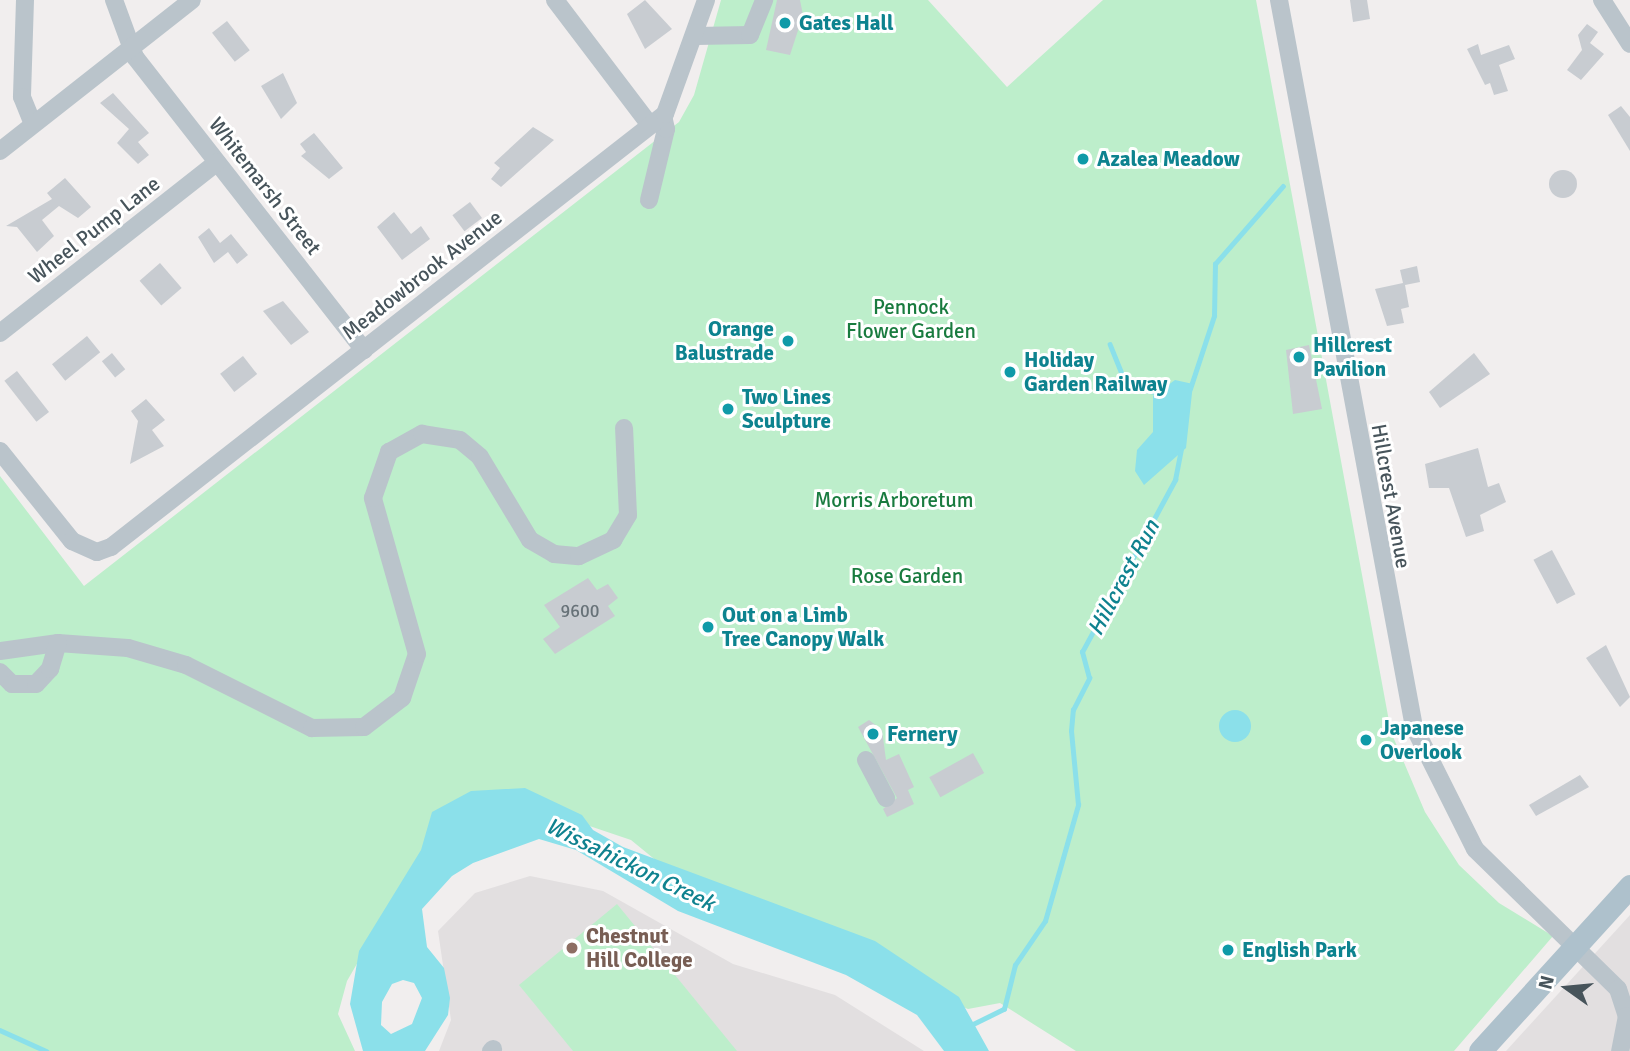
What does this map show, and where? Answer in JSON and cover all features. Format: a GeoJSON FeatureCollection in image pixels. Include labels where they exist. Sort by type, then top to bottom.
{"type":"FeatureCollection","features":[{"type":"Feature","properties":{"kind":"main road"},"geometry":{"type":"LineString","coordinates":[[1480,1051],[1630,886]]}},
{"type":"Feature","properties":{"kind":"street"},"geometry":{"type":"LineString","coordinates":[[25,0],[22,97],[33,124]]}},
{"type":"Feature","properties":{"kind":"street","name":"Whitemarsh Street"},"geometry":{"type":"LineString","coordinates":[[114,0],[130,49],[365,350]]}},
{"type":"Feature","properties":{"kind":"street"},"geometry":{"type":"LineString","coordinates":[[0,150],[192,0]]}},
{"type":"Feature","properties":{"kind":"street"},"geometry":{"type":"LineString","coordinates":[[555,0],[656,121],[666,129],[649,200]]}},
{"type":"Feature","properties":{"kind":"street","name":"Meadowbrook Avenue"},"geometry":{"type":"LineString","coordinates":[[0,451],[72,541],[97,552],[111,547],[656,121],[675,100],[706,0]]}},
{"type":"Feature","properties":{"kind":"street"},"geometry":{"type":"LineString","coordinates":[[696,36],[750,35],[764,0]]}},
{"type":"Feature","properties":{"kind":"street","name":"Hillcrest Avenue"},"geometry":{"type":"LineString","coordinates":[[1279,0],[1414,727],[1475,849],[1623,997],[1627,1016],[1620,1051]]}},
{"type":"Feature","properties":{"kind":"street"},"geometry":{"type":"LineString","coordinates":[[1602,0],[1630,44]]}},
{"type":"Feature","properties":{"kind":"street","name":"Wheel Pump Lane"},"geometry":{"type":"LineString","coordinates":[[0,333],[217,162]]}},
{"type":"Feature","properties":{"kind":"street"},"geometry":{"type":"LineString","coordinates":[[0,651],[58,643],[148,653],[209,675],[312,728],[364,727],[402,698],[417,654],[373,498],[389,452],[422,434],[460,440],[480,457],[530,540],[554,554],[579,556],[607,546],[625,524],[630,494],[624,428]]}},
{"type":"Feature","properties":{"kind":"street"},"geometry":{"type":"LineString","coordinates":[[0,672],[20,686],[36,684],[50,670],[58,643]]}},
{"type":"Feature","properties":{"kind":"street"},"geometry":{"type":"LineString","coordinates":[[866,760],[886,798]]}},
{"type":"Feature","properties":{"kind":"shaded area","name":"Chestnut Hill College"},"geometry":{"type":"Polygon","coordinates":[[[530,876],[603,891],[733,964],[835,995],[924,1051],[439,1051],[451,1020],[438,931],[475,893],[530,876]]]}},
{"type":"Feature","properties":{"kind":"shaded area"},"geometry":{"type":"Polygon","coordinates":[[[1630,915],[1630,1051],[1506,1051],[1630,915]]]}},
{"type":"Feature","properties":{"kind":"green space","name":"Morris Arboretum"},"geometry":{"type":"Polygon","coordinates":[[[721,0],[928,0],[1007,87],[1103,0],[1256,0],[1391,732],[1425,812],[1459,865],[1499,903],[1553,936],[1454,1051],[1076,1051],[1000,1003],[968,1009],[708,903],[631,840],[551,813],[384,917],[347,981],[338,1014],[355,1051],[0,1051],[0,476],[84,586],[679,122],[694,95],[721,0]]]}},
{"type":"Feature","properties":{"kind":"green space"},"geometry":{"type":"Polygon","coordinates":[[[617,904],[737,1051],[573,1051],[519,985],[617,904]]]}},
{"type":"Feature","properties":{"kind":"water"},"geometry":{"type":"Polygon","coordinates":[[[1175,380],[1193,384],[1186,448],[1144,485],[1135,471],[1137,450],[1153,432],[1153,396],[1175,380]]]}},
{"type":"Feature","properties":{"kind":"water"},"geometry":{"type":"Polygon","coordinates":[[[1235,710],[1246,715],[1251,726],[1246,737],[1235,742],[1224,737],[1219,726],[1224,715],[1235,710]]]}},
{"type":"Feature","properties":{"kind":"water","name":"Wissahickon Creek"},"geometry":{"type":"Polygon","coordinates":[[[525,788],[582,815],[593,830],[623,847],[875,941],[959,997],[989,1051],[944,1051],[917,1015],[846,975],[678,911],[576,850],[539,839],[473,863],[452,876],[422,909],[427,947],[444,968],[450,998],[448,1015],[425,1051],[363,1051],[350,1004],[359,951],[421,850],[432,812],[471,791],[525,788]],[[403,980],[392,984],[382,1002],[381,1025],[391,1034],[412,1024],[422,998],[414,983],[403,980]]]}},
{"type":"Feature","properties":{"kind":"building"},"geometry":{"type":"Polygon","coordinates":[[[645,0],[672,29],[645,49],[627,14],[645,0]]]}},
{"type":"Feature","properties":{"kind":"building","name":"Gates Hall"},"geometry":{"type":"Polygon","coordinates":[[[777,0],[800,0],[803,15],[790,55],[766,50],[777,0]]]}},
{"type":"Feature","properties":{"kind":"building"},"geometry":{"type":"Polygon","coordinates":[[[1350,0],[1367,0],[1370,19],[1353,22],[1350,0]]]}},
{"type":"Feature","properties":{"kind":"building"},"geometry":{"type":"Polygon","coordinates":[[[227,21],[250,50],[235,62],[212,33],[227,21]]]}},
{"type":"Feature","properties":{"kind":"building"},"geometry":{"type":"Polygon","coordinates":[[[1587,24],[1598,32],[1590,43],[1604,54],[1581,80],[1567,70],[1582,50],[1578,35],[1587,24]]]}},
{"type":"Feature","properties":{"kind":"building"},"geometry":{"type":"Polygon","coordinates":[[[1478,44],[1481,55],[1509,45],[1515,59],[1499,65],[1508,91],[1494,95],[1490,83],[1485,85],[1467,49],[1478,44]]]}},
{"type":"Feature","properties":{"kind":"building"},"geometry":{"type":"Polygon","coordinates":[[[283,73],[297,103],[281,119],[261,86],[283,73]]]}},
{"type":"Feature","properties":{"kind":"building"},"geometry":{"type":"Polygon","coordinates":[[[113,93],[149,133],[138,142],[149,155],[138,164],[117,143],[129,129],[100,103],[113,93]]]}},
{"type":"Feature","properties":{"kind":"building"},"geometry":{"type":"Polygon","coordinates":[[[1621,106],[1630,117],[1630,151],[1608,115],[1621,106]]]}},
{"type":"Feature","properties":{"kind":"building"},"geometry":{"type":"Polygon","coordinates":[[[533,127],[554,140],[501,187],[491,179],[500,168],[494,163],[533,127]]]}},
{"type":"Feature","properties":{"kind":"building"},"geometry":{"type":"Polygon","coordinates":[[[314,133],[343,168],[329,179],[301,156],[306,152],[300,144],[314,133]]]}},
{"type":"Feature","properties":{"kind":"building"},"geometry":{"type":"Polygon","coordinates":[[[1563,170],[1573,174],[1577,184],[1573,194],[1563,198],[1553,194],[1549,184],[1553,174],[1563,170]]]}},
{"type":"Feature","properties":{"kind":"building"},"geometry":{"type":"Polygon","coordinates":[[[65,178],[91,207],[78,218],[59,206],[42,220],[54,236],[37,252],[17,227],[6,226],[52,199],[47,193],[65,178]]]}},
{"type":"Feature","properties":{"kind":"building"},"geometry":{"type":"Polygon","coordinates":[[[470,202],[482,218],[464,231],[452,215],[470,202]]]}},
{"type":"Feature","properties":{"kind":"building"},"geometry":{"type":"Polygon","coordinates":[[[394,212],[411,234],[421,226],[430,239],[402,260],[377,227],[394,212]]]}},
{"type":"Feature","properties":{"kind":"building"},"geometry":{"type":"Polygon","coordinates":[[[209,228],[220,243],[231,234],[248,255],[237,264],[228,252],[214,263],[198,237],[209,228]]]}},
{"type":"Feature","properties":{"kind":"building"},"geometry":{"type":"Polygon","coordinates":[[[160,263],[182,288],[161,306],[140,281],[160,263]]]}},
{"type":"Feature","properties":{"kind":"building"},"geometry":{"type":"Polygon","coordinates":[[[1417,266],[1420,282],[1405,285],[1409,307],[1401,309],[1404,323],[1387,326],[1375,289],[1403,283],[1400,270],[1417,266]]]}},
{"type":"Feature","properties":{"kind":"building"},"geometry":{"type":"Polygon","coordinates":[[[283,301],[309,332],[291,345],[263,311],[283,301]]]}},
{"type":"Feature","properties":{"kind":"building"},"geometry":{"type":"Polygon","coordinates":[[[87,336],[100,352],[65,381],[52,364],[87,336]]]}},
{"type":"Feature","properties":{"kind":"building"},"geometry":{"type":"Polygon","coordinates":[[[1309,345],[1322,409],[1293,414],[1286,350],[1309,345]]]}},
{"type":"Feature","properties":{"kind":"building"},"geometry":{"type":"Polygon","coordinates":[[[112,353],[125,369],[115,378],[102,361],[112,353]]]}},
{"type":"Feature","properties":{"kind":"building"},"geometry":{"type":"Polygon","coordinates":[[[1474,353],[1490,374],[1440,408],[1429,392],[1474,353]]]}},
{"type":"Feature","properties":{"kind":"building"},"geometry":{"type":"Polygon","coordinates":[[[243,356],[257,374],[234,392],[220,374],[243,356]]]}},
{"type":"Feature","properties":{"kind":"building"},"geometry":{"type":"Polygon","coordinates":[[[17,371],[49,412],[36,422],[4,381],[17,371]]]}},
{"type":"Feature","properties":{"kind":"building"},"geometry":{"type":"Polygon","coordinates":[[[146,399],[165,420],[152,430],[164,446],[130,464],[138,421],[131,411],[146,399]]]}},
{"type":"Feature","properties":{"kind":"building"},"geometry":{"type":"Polygon","coordinates":[[[1478,448],[1488,487],[1499,483],[1506,502],[1480,515],[1484,531],[1466,537],[1449,488],[1429,488],[1425,464],[1478,448]]]}},
{"type":"Feature","properties":{"kind":"building"},"geometry":{"type":"Polygon","coordinates":[[[1552,550],[1575,594],[1557,604],[1533,560],[1552,550]]]}},
{"type":"Feature","properties":{"kind":"building"},"geometry":{"type":"Polygon","coordinates":[[[588,578],[597,590],[608,584],[618,598],[608,606],[615,616],[555,654],[543,639],[560,627],[544,605],[588,578]]]}},
{"type":"Feature","properties":{"kind":"building"},"geometry":{"type":"Polygon","coordinates":[[[1606,645],[1630,697],[1620,707],[1586,658],[1606,645]]]}},
{"type":"Feature","properties":{"kind":"building"},"geometry":{"type":"Polygon","coordinates":[[[869,720],[882,730],[886,760],[899,754],[914,787],[908,790],[914,804],[887,817],[883,809],[897,798],[858,727],[869,720]]]}},
{"type":"Feature","properties":{"kind":"building"},"geometry":{"type":"Polygon","coordinates":[[[973,753],[984,773],[940,797],[929,777],[973,753]]]}},
{"type":"Feature","properties":{"kind":"building"},"geometry":{"type":"Polygon","coordinates":[[[1580,775],[1589,787],[1536,816],[1529,805],[1580,775]]]}},
{"type":"Feature","properties":{"kind":"waterway","name":"Hillcrest Run"},"geometry":{"type":"LineString","coordinates":[[1190,389],[1214,316],[1215,264],[1283,186]]}},
{"type":"Feature","properties":{"kind":"waterway"},"geometry":{"type":"LineString","coordinates":[[1110,344],[1127,386],[1159,393]]}},
{"type":"Feature","properties":{"kind":"waterway","name":"Hillcrest Run"},"geometry":{"type":"LineString","coordinates":[[973,1024],[1004,1009],[1015,965],[1045,921],[1078,805],[1071,731],[1073,710],[1089,678],[1082,652],[1175,480],[1181,449]]}},
{"type":"Feature","properties":{"kind":"waterway"},"geometry":{"type":"LineString","coordinates":[[0,1030],[46,1051]]}},
{"type":"Feature","properties":{"kind":"place","name":"Gates Hall"},"geometry":{"type":"Point","coordinates":[785,23]}},
{"type":"Feature","properties":{"kind":"place","name":"Azalea Meadow"},"geometry":{"type":"Point","coordinates":[1083,159]}},
{"type":"Feature","properties":{"kind":"place","name":"Orange Balustrade"},"geometry":{"type":"Point","coordinates":[788,341]}},
{"type":"Feature","properties":{"kind":"place","name":"Hillcrest Pavilion"},"geometry":{"type":"Point","coordinates":[1299,357]}},
{"type":"Feature","properties":{"kind":"place","name":"Holiday Garden Railway"},"geometry":{"type":"Point","coordinates":[1010,372]}},
{"type":"Feature","properties":{"kind":"place","name":"Two Lines Sculpture"},"geometry":{"type":"Point","coordinates":[728,409]}},
{"type":"Feature","properties":{"kind":"place","name":"Out on a Limb Tree Canopy Walk"},"geometry":{"type":"Point","coordinates":[708,627]}},
{"type":"Feature","properties":{"kind":"place","name":"Fernery"},"geometry":{"type":"Point","coordinates":[873,734]}},
{"type":"Feature","properties":{"kind":"place","name":"Japanese Overlook"},"geometry":{"type":"Point","coordinates":[1366,740]}},
{"type":"Feature","properties":{"kind":"place","name":"Chestnut Hill College"},"geometry":{"type":"Point","coordinates":[572,948]}},
{"type":"Feature","properties":{"kind":"place","name":"English Park"},"geometry":{"type":"Point","coordinates":[1228,950]}},
{"type":"Feature","properties":{"kind":"park label","name":"Pennock Flower Garden"},"geometry":{"type":"Point","coordinates":[911,319]}},
{"type":"Feature","properties":{"kind":"park label","name":"Rose Garden"},"geometry":{"type":"Point","coordinates":[907,576]}}]}
